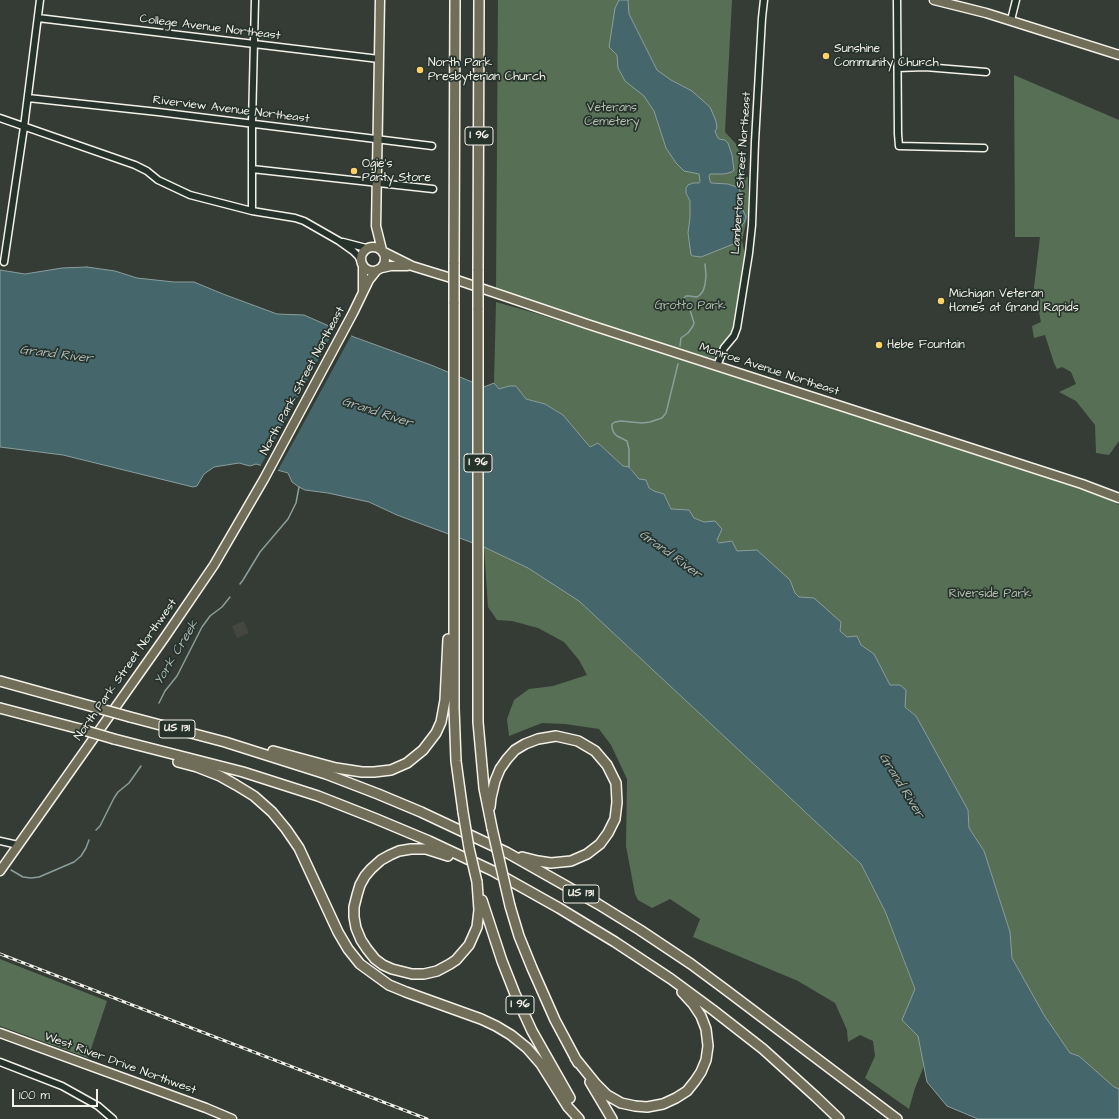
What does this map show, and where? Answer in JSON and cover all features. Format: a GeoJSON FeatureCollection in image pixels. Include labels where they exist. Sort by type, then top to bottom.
{"type":"FeatureCollection","features":[{"type":"Feature","properties":{"kind":"highway","name":"I 96"},"geometry":{"type":"LineString","coordinates":[[455,0],[453,556],[454,726],[456,761],[463,812],[476,882],[502,961],[518,1000],[539,1044],[581,1119]]}},
{"type":"Feature","properties":{"kind":"highway","name":"I 96"},"geometry":{"type":"LineString","coordinates":[[479,0],[478,722],[484,788],[510,906],[519,936],[555,1020],[575,1058],[612,1119]]}},
{"type":"Feature","properties":{"kind":"highway"},"geometry":{"type":"LineString","coordinates":[[225,742],[260,748],[336,768],[362,772],[386,771],[407,763],[423,750],[436,733],[441,722],[445,700],[449,631],[454,596]]}},
{"type":"Feature","properties":{"kind":"highway","name":"US 131"},"geometry":{"type":"LineString","coordinates":[[0,681],[94,708],[225,742],[326,774],[421,812],[506,852],[598,904],[684,960],[897,1119]]}},
{"type":"Feature","properties":{"kind":"highway","name":"US 131"},"geometry":{"type":"LineString","coordinates":[[0,708],[242,772],[318,796],[381,821],[493,871],[565,911],[670,979],[713,1010],[763,1050],[839,1119]]}},
{"type":"Feature","properties":{"kind":"highway"},"geometry":{"type":"LineString","coordinates":[[491,824],[491,798],[495,781],[507,759],[515,750],[525,744],[538,739],[556,736],[578,741],[595,751],[607,765],[616,783],[617,802],[615,819],[608,833],[600,844],[587,854],[571,861],[551,863],[506,852]]}},
{"type":"Feature","properties":{"kind":"highway"},"geometry":{"type":"LineString","coordinates":[[116,739],[220,776],[236,784],[254,796],[272,812],[299,848],[338,932],[348,949],[360,964],[373,975],[389,985],[481,1019],[512,1035],[527,1048],[541,1064],[568,1107],[581,1119]]}},
{"type":"Feature","properties":{"kind":"highway"},"geometry":{"type":"LineString","coordinates":[[476,882],[479,916],[475,934],[466,950],[450,964],[424,974],[402,973],[392,970],[379,962],[361,940],[356,928],[354,917],[354,907],[358,890],[362,881],[371,869],[381,860],[390,855],[410,849],[426,850],[437,852],[493,871]]}},
{"type":"Feature","properties":{"kind":"highway"},"geometry":{"type":"LineString","coordinates":[[575,1058],[607,1095],[621,1102],[635,1106],[647,1107],[663,1104],[687,1091],[701,1072],[706,1060],[708,1046],[706,1029],[701,1016],[696,1009],[670,979]]}},
{"type":"Feature","properties":{"kind":"main road"},"geometry":{"type":"LineString","coordinates":[[376,226],[367,248],[362,254],[362,264],[370,270],[380,269],[386,258],[376,226],[378,182],[377,139],[380,0]]}},
{"type":"Feature","properties":{"kind":"main road"},"geometry":{"type":"LineString","coordinates":[[934,0],[1011,20],[1119,55]]}},
{"type":"Feature","properties":{"kind":"main road"},"geometry":{"type":"LineString","coordinates":[[367,248],[376,247],[383,251]]}},
{"type":"Feature","properties":{"kind":"main road","name":"Monroe Avenue Northeast"},"geometry":{"type":"LineString","coordinates":[[383,251],[412,266],[1082,484],[1119,498]]}},
{"type":"Feature","properties":{"kind":"main road","name":"North Park Street Northeast"},"geometry":{"type":"LineString","coordinates":[[362,264],[363,294]]}},
{"type":"Feature","properties":{"kind":"main road","name":"Monroe Avenue Northeast"},"geometry":{"type":"LineString","coordinates":[[380,269],[391,266],[412,266]]}},
{"type":"Feature","properties":{"kind":"main road","name":"North Park Street Northeast"},"geometry":{"type":"LineString","coordinates":[[264,479],[363,294],[369,280],[380,269]]}},
{"type":"Feature","properties":{"kind":"main road","name":"North Park Street Northwest"},"geometry":{"type":"LineString","coordinates":[[0,870],[165,637],[214,565],[264,479]]}},
{"type":"Feature","properties":{"kind":"main road","name":"West River Drive Northwest"},"geometry":{"type":"LineString","coordinates":[[0,1033],[187,1101],[232,1119]]}},
{"type":"Feature","properties":{"kind":"street"},"geometry":{"type":"LineString","coordinates":[[4,262],[28,98],[40,0]]}},
{"type":"Feature","properties":{"kind":"street"},"geometry":{"type":"LineString","coordinates":[[252,211],[252,124],[255,0]]}},
{"type":"Feature","properties":{"kind":"street","name":"Lamberton Street Northeast"},"geometry":{"type":"LineString","coordinates":[[717,366],[724,348],[737,328],[752,230],[755,142],[764,0]]}},
{"type":"Feature","properties":{"kind":"street"},"geometry":{"type":"LineString","coordinates":[[897,0],[899,146],[984,148]]}},
{"type":"Feature","properties":{"kind":"street"},"geometry":{"type":"LineString","coordinates":[[1011,20],[1016,0]]}},
{"type":"Feature","properties":{"kind":"street","name":"College Avenue Northeast"},"geometry":{"type":"LineString","coordinates":[[38,18],[379,59]]}},
{"type":"Feature","properties":{"kind":"street"},"geometry":{"type":"LineString","coordinates":[[898,68],[925,67],[986,72]]}},
{"type":"Feature","properties":{"kind":"street","name":"Riverview Avenue Northeast"},"geometry":{"type":"LineString","coordinates":[[28,98],[158,112],[432,146]]}},
{"type":"Feature","properties":{"kind":"street"},"geometry":{"type":"LineString","coordinates":[[0,118],[141,167],[158,180],[176,190],[190,195],[252,211],[295,218],[304,221],[339,241],[353,251],[358,256],[362,264]]}},
{"type":"Feature","properties":{"kind":"street"},"geometry":{"type":"LineString","coordinates":[[252,169],[433,189]]}},
{"type":"Feature","properties":{"kind":"street"},"geometry":{"type":"LineString","coordinates":[[339,241],[367,248]]}},
{"type":"Feature","properties":{"kind":"street"},"geometry":{"type":"LineString","coordinates":[[0,841],[18,845]]}},
{"type":"Feature","properties":{"kind":"street"},"geometry":{"type":"LineString","coordinates":[[0,1062],[62,1086],[98,1106],[113,1119]]}},
{"type":"Feature","properties":{"kind":"shaded area"},"geometry":{"type":"Polygon","coordinates":[[[244,621],[249,633],[237,638],[232,626],[244,621]]]}},
{"type":"Feature","properties":{"kind":"green space","name":"Veterans Cemetery"},"geometry":{"type":"Polygon","coordinates":[[[498,0],[732,0],[725,132],[736,144],[744,161],[744,177],[748,177],[748,213],[742,241],[745,254],[733,329],[722,345],[716,359],[698,355],[696,356],[496,289],[498,0]]]}},
{"type":"Feature","properties":{"kind":"green space"},"geometry":{"type":"Polygon","coordinates":[[[1014,75],[1119,120],[1119,441],[1109,455],[1096,453],[1095,425],[1076,401],[1059,392],[1076,384],[1071,372],[1062,367],[1057,369],[1045,335],[1034,338],[1032,326],[1041,322],[1034,287],[1040,237],[1015,237],[1014,75]]]}},
{"type":"Feature","properties":{"kind":"green space","name":"Riverside Park"},"geometry":{"type":"Polygon","coordinates":[[[496,302],[535,313],[1101,495],[1119,505],[1119,1089],[1114,1087],[1079,1056],[1070,1053],[1044,1015],[1012,958],[1010,932],[984,851],[969,828],[968,810],[916,716],[905,707],[900,685],[890,685],[874,654],[861,645],[857,636],[847,637],[840,631],[814,598],[799,597],[795,593],[790,580],[720,543],[704,522],[694,519],[689,510],[671,509],[664,494],[653,491],[649,488],[646,480],[639,480],[630,467],[623,466],[598,443],[590,447],[563,415],[545,404],[526,399],[516,386],[509,386],[499,389],[494,383],[496,302]]]}},
{"type":"Feature","properties":{"kind":"green space"},"geometry":{"type":"Polygon","coordinates":[[[484,547],[528,568],[579,601],[861,864],[885,911],[915,990],[902,1020],[918,1036],[924,1066],[915,1088],[909,1109],[865,1078],[875,1056],[873,1041],[860,1035],[848,1042],[847,1030],[835,1003],[798,981],[693,937],[700,919],[670,899],[652,908],[638,900],[635,894],[626,846],[627,779],[611,745],[599,729],[565,724],[542,723],[509,736],[507,719],[514,700],[529,689],[553,686],[587,675],[579,660],[564,642],[538,628],[512,621],[497,620],[488,607],[484,547]]]}},
{"type":"Feature","properties":{"kind":"green space"},"geometry":{"type":"Polygon","coordinates":[[[0,959],[107,1001],[88,1058],[0,1026],[0,959]]]}},
{"type":"Feature","properties":{"kind":"water"},"geometry":{"type":"Polygon","coordinates":[[[619,0],[628,0],[629,14],[657,70],[671,80],[692,91],[710,107],[716,121],[717,128],[715,131],[717,136],[719,139],[725,140],[728,143],[732,155],[734,170],[732,172],[724,174],[710,174],[709,176],[711,183],[728,184],[739,188],[742,208],[746,217],[742,225],[741,235],[737,239],[736,243],[701,257],[691,255],[688,233],[690,201],[686,193],[686,188],[688,185],[699,183],[699,174],[684,171],[676,163],[666,148],[654,111],[644,96],[625,81],[618,68],[617,55],[609,47],[615,8],[619,0]]]}},
{"type":"Feature","properties":{"kind":"water","name":"Grand River"},"geometry":{"type":"Polygon","coordinates":[[[87,267],[115,271],[137,278],[174,282],[194,282],[277,314],[304,315],[354,337],[431,365],[484,387],[494,383],[499,389],[509,386],[516,386],[526,399],[545,404],[563,415],[590,447],[598,443],[623,466],[629,467],[639,479],[646,480],[649,488],[664,494],[671,509],[689,510],[694,518],[704,522],[715,521],[722,529],[717,540],[719,543],[732,541],[737,551],[757,550],[790,580],[795,593],[799,597],[814,598],[841,622],[840,631],[847,637],[857,636],[861,645],[874,654],[890,685],[900,685],[906,690],[905,707],[916,716],[968,810],[969,828],[984,851],[1010,932],[1012,958],[1044,1015],[1070,1053],[1079,1056],[1114,1087],[1119,1089],[1119,1119],[978,1119],[947,1106],[927,1082],[918,1036],[902,1020],[915,989],[885,911],[861,864],[579,601],[528,568],[484,547],[397,515],[369,502],[328,493],[305,490],[292,482],[288,473],[256,464],[250,466],[239,463],[214,467],[204,474],[197,486],[193,487],[63,455],[0,447],[0,270],[25,274],[62,268],[87,267]]]}},
{"type":"Feature","properties":{"kind":"pier"},"geometry":{"type":"Polygon","coordinates":[[[336,327],[352,334],[277,472],[260,467],[336,327]]]}},
{"type":"Feature","properties":{"kind":"waterway"},"geometry":{"type":"LineString","coordinates":[[680,346],[681,338],[688,333],[694,323],[684,298],[686,296],[697,297],[703,291],[706,275],[705,264]]}},
{"type":"Feature","properties":{"kind":"waterway"},"geometry":{"type":"LineString","coordinates":[[629,467],[629,449],[627,441],[614,433],[612,424],[621,421],[642,423],[662,418],[666,413],[678,364]]}},
{"type":"Feature","properties":{"kind":"waterway","name":"York Creek"},"geometry":{"type":"LineString","coordinates":[[240,584],[260,552],[288,519],[296,503],[299,487]]}},
{"type":"Feature","properties":{"kind":"waterway","name":"York Creek"},"geometry":{"type":"LineString","coordinates":[[159,703],[165,691],[177,676],[202,627],[210,616],[222,607],[230,597]]}},
{"type":"Feature","properties":{"kind":"waterway","name":"York Creek"},"geometry":{"type":"LineString","coordinates":[[96,830],[100,826],[118,792],[129,783],[141,766]]}},
{"type":"Feature","properties":{"kind":"waterway","name":"York Creek"},"geometry":{"type":"LineString","coordinates":[[11,870],[23,877],[39,877],[74,862],[81,856],[89,840]]}},
{"type":"Feature","properties":{"kind":"railway"},"geometry":{"type":"LineString","coordinates":[[0,954],[427,1119]]}},
{"type":"Feature","properties":{"kind":"place","name":"Sunshine Community Church"},"geometry":{"type":"Point","coordinates":[826,56]}},
{"type":"Feature","properties":{"kind":"place","name":"North Park Presbyterian Church"},"geometry":{"type":"Point","coordinates":[420,70]}},
{"type":"Feature","properties":{"kind":"place","name":"Ogie's Party Store"},"geometry":{"type":"Point","coordinates":[354,171]}},
{"type":"Feature","properties":{"kind":"place","name":"Michigan Veteran Homes at Grand Rapids"},"geometry":{"type":"Point","coordinates":[941,301]}},
{"type":"Feature","properties":{"kind":"place","name":"Hebe Fountain"},"geometry":{"type":"Point","coordinates":[879,345]}},
{"type":"Feature","properties":{"kind":"park label","name":"Grotto Park"},"geometry":{"type":"Point","coordinates":[690,306]}}]}
